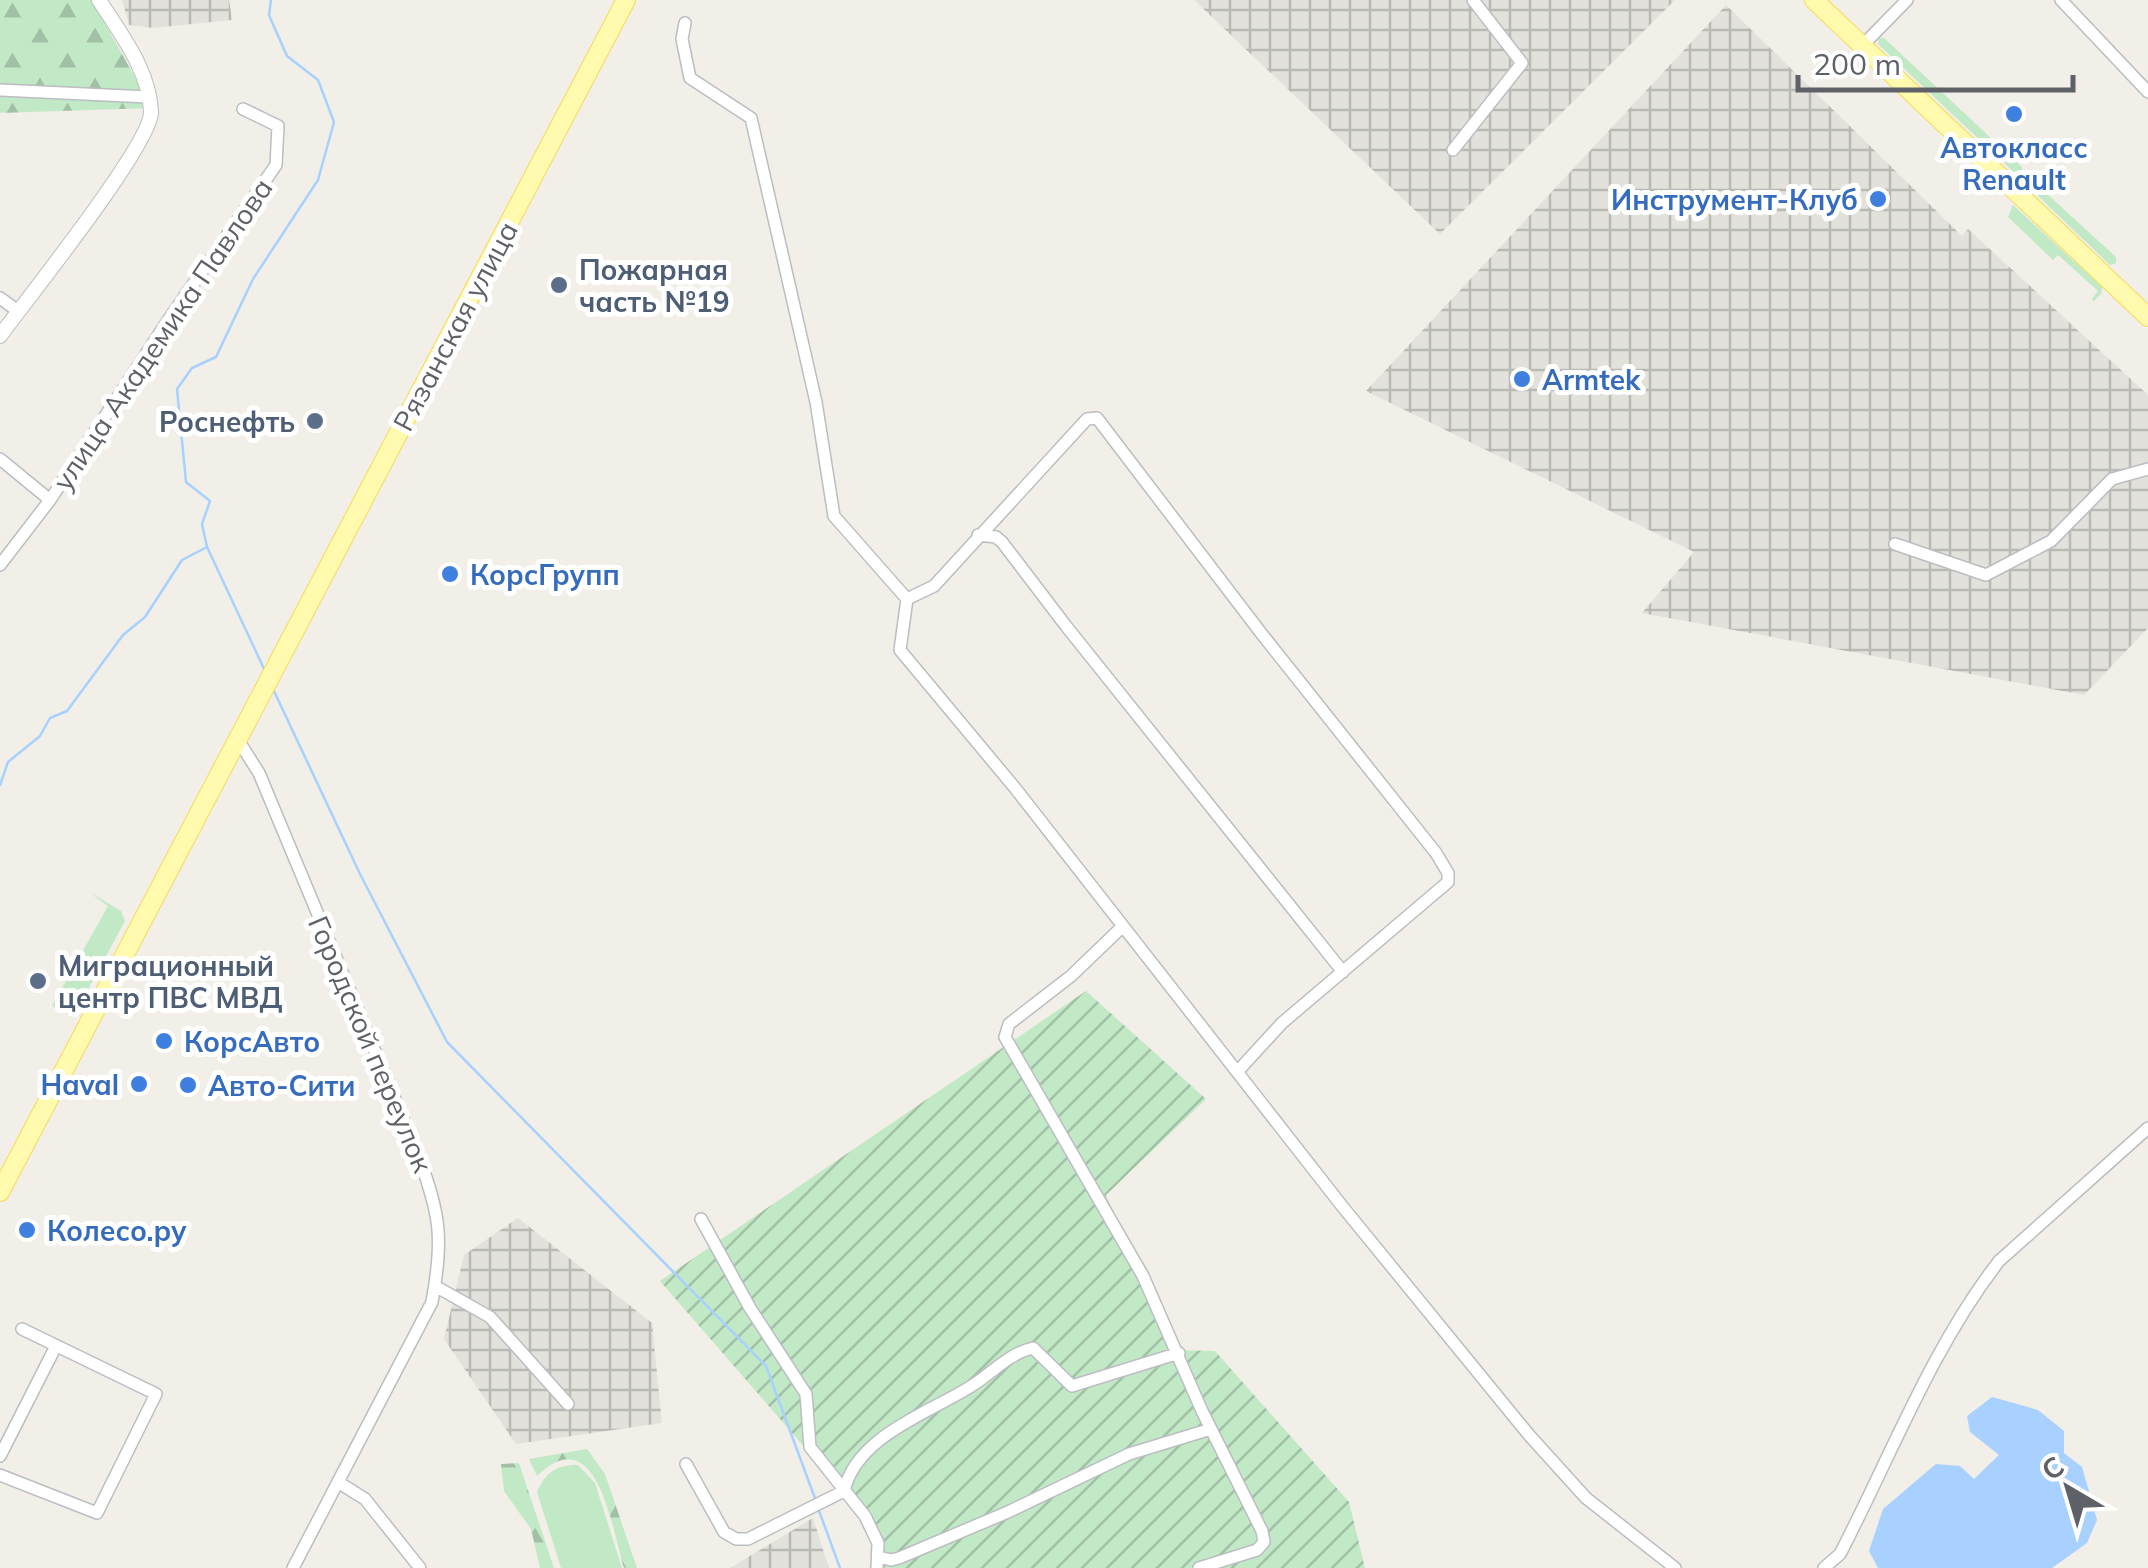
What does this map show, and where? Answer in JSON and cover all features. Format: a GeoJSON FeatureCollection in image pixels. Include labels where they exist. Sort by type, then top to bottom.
{"type":"FeatureCollection","features":[{"type":"Feature","properties":{"kind":"main road","name":"Рязанская улица"},"geometry":{"type":"LineString","coordinates":[[0,1192],[626,0]]}},
{"type":"Feature","properties":{"kind":"main road"},"geometry":{"type":"LineString","coordinates":[[1814,0],[2148,316]]}},
{"type":"Feature","properties":{"kind":"street"},"geometry":{"type":"LineString","coordinates":[[0,336],[120,173],[149,124],[148,97],[130,49],[99,0]]}},
{"type":"Feature","properties":{"kind":"street"},"geometry":{"type":"LineString","coordinates":[[1453,150],[1522,63],[1473,0]]}},
{"type":"Feature","properties":{"kind":"street"},"geometry":{"type":"LineString","coordinates":[[1862,46],[1907,0]]}},
{"type":"Feature","properties":{"kind":"street"},"geometry":{"type":"LineString","coordinates":[[2062,0],[2148,92]]}},
{"type":"Feature","properties":{"kind":"street"},"geometry":{"type":"LineString","coordinates":[[685,23],[682,39],[690,78],[751,118],[816,402],[834,516],[907,599],[900,650],[1529,1435],[1586,1498],[1675,1568]]}},
{"type":"Feature","properties":{"kind":"street"},"geometry":{"type":"LineString","coordinates":[[0,90],[148,97]]}},
{"type":"Feature","properties":{"kind":"street","name":"улица Академика Павлова"},"geometry":{"type":"LineString","coordinates":[[0,565],[50,500],[168,319],[276,164],[278,126],[243,110]]}},
{"type":"Feature","properties":{"kind":"street"},"geometry":{"type":"LineString","coordinates":[[0,298],[18,311]]}},
{"type":"Feature","properties":{"kind":"street"},"geometry":{"type":"LineString","coordinates":[[907,599],[934,586],[1087,419],[1098,418],[1446,868],[1448,882],[1272,1032],[1237,1072]]}},
{"type":"Feature","properties":{"kind":"street"},"geometry":{"type":"LineString","coordinates":[[0,460],[50,500]]}},
{"type":"Feature","properties":{"kind":"street"},"geometry":{"type":"LineString","coordinates":[[1895,544],[1986,575],[2052,541],[2112,479],[2148,469]]}},
{"type":"Feature","properties":{"kind":"street"},"geometry":{"type":"LineString","coordinates":[[978,535],[996,537],[1002,542],[1342,972]]}},
{"type":"Feature","properties":{"kind":"street","name":"Городской переулок"},"geometry":{"type":"LineString","coordinates":[[238,740],[259,773],[438,1208],[441,1257],[432,1302],[294,1568]]}},
{"type":"Feature","properties":{"kind":"street"},"geometry":{"type":"LineString","coordinates":[[1123,926],[1071,976],[1008,1024],[1005,1037],[1111,1217],[1262,1531],[1264,1542],[1257,1550],[1199,1568]]}},
{"type":"Feature","properties":{"kind":"street"},"geometry":{"type":"LineString","coordinates":[[1824,1568],[1840,1554],[1953,1325],[1979,1288],[1999,1262],[2148,1128]]}},
{"type":"Feature","properties":{"kind":"street"},"geometry":{"type":"LineString","coordinates":[[702,1218],[750,1308],[806,1394],[810,1447],[865,1516],[878,1543],[878,1563],[1008,1512],[1129,1454],[1212,1429]]}},
{"type":"Feature","properties":{"kind":"street"},"geometry":{"type":"LineString","coordinates":[[435,1286],[490,1317],[568,1404]]}},
{"type":"Feature","properties":{"kind":"street"},"geometry":{"type":"LineString","coordinates":[[0,1474],[96,1514],[156,1394],[22,1329]]}},
{"type":"Feature","properties":{"kind":"street"},"geometry":{"type":"LineString","coordinates":[[0,1456],[56,1346]]}},
{"type":"Feature","properties":{"kind":"street"},"geometry":{"type":"LineString","coordinates":[[686,1464],[724,1532],[736,1539],[760,1536],[844,1491],[848,1473],[880,1441],[972,1386],[1021,1351],[1033,1348],[1072,1386],[1179,1352]]}},
{"type":"Feature","properties":{"kind":"street"},"geometry":{"type":"LineString","coordinates":[[338,1482],[365,1499],[420,1568]]}},
{"type":"Feature","properties":{"kind":"shaded area"},"geometry":{"type":"Polygon","coordinates":[[[122,0],[229,0],[232,20],[153,28],[129,25],[122,0]]]}},
{"type":"Feature","properties":{"kind":"shaded area"},"geometry":{"type":"Polygon","coordinates":[[[1194,0],[1675,0],[1440,234],[1194,0]]]}},
{"type":"Feature","properties":{"kind":"shaded area"},"geometry":{"type":"Polygon","coordinates":[[[1726,5],[1962,236],[1968,229],[2148,395],[2148,628],[2084,695],[1642,613],[1694,552],[1366,391],[1726,5]]]}},
{"type":"Feature","properties":{"kind":"shaded area"},"geometry":{"type":"Polygon","coordinates":[[[518,1218],[652,1323],[662,1423],[516,1444],[444,1339],[464,1255],[518,1218]]]}},
{"type":"Feature","properties":{"kind":"shaded area"},"geometry":{"type":"Polygon","coordinates":[[[813,1518],[829,1568],[730,1568],[813,1518]]]}},
{"type":"Feature","properties":{"kind":"green space"},"geometry":{"type":"Polygon","coordinates":[[[0,0],[92,0],[152,108],[0,113],[0,0]]]}},
{"type":"Feature","properties":{"kind":"green space"},"geometry":{"type":"Polygon","coordinates":[[[1879,38],[1884,38],[2022,167],[2022,175],[2018,176],[1878,44],[1879,38]]]}},
{"type":"Feature","properties":{"kind":"green space"},"geometry":{"type":"Polygon","coordinates":[[[2034,182],[2116,257],[2116,263],[2110,265],[2031,189],[2034,182]]]}},
{"type":"Feature","properties":{"kind":"green space"},"geometry":{"type":"Polygon","coordinates":[[[2013,205],[2102,287],[2094,301],[2098,291],[2058,255],[2053,260],[2008,217],[2013,205]]]}},
{"type":"Feature","properties":{"kind":"green space"},"geometry":{"type":"Polygon","coordinates":[[[89,892],[121,911],[125,921],[73,1017],[52,1006],[108,906],[89,892]]]}},
{"type":"Feature","properties":{"kind":"green space"},"geometry":{"type":"Polygon","coordinates":[[[1086,991],[1206,1099],[1106,1195],[1172,1350],[1215,1351],[1349,1502],[1365,1568],[880,1568],[867,1519],[660,1281],[1086,991]]]}},
{"type":"Feature","properties":{"kind":"green space"},"geometry":{"type":"Polygon","coordinates":[[[587,1449],[605,1474],[637,1568],[624,1568],[607,1506],[588,1469],[574,1460],[557,1461],[537,1476],[529,1459],[587,1449]]]}},
{"type":"Feature","properties":{"kind":"green space"},"geometry":{"type":"Polygon","coordinates":[[[519,1463],[554,1568],[540,1568],[531,1529],[504,1491],[501,1464],[519,1463]]]}},
{"type":"Feature","properties":{"kind":"green space"},"geometry":{"type":"Polygon","coordinates":[[[578,1465],[595,1483],[622,1568],[561,1568],[537,1492],[553,1471],[578,1465]]]}},
{"type":"Feature","properties":{"kind":"water"},"geometry":{"type":"Polygon","coordinates":[[[1992,1397],[2038,1410],[2064,1431],[2064,1453],[2082,1467],[2097,1520],[2087,1543],[2052,1568],[1878,1568],[1869,1551],[1883,1509],[1936,1464],[1960,1466],[1974,1479],[1999,1455],[1970,1432],[1967,1416],[1992,1397]]]}},
{"type":"Feature","properties":{"kind":"waterway"},"geometry":{"type":"LineString","coordinates":[[0,785],[8,762],[40,736],[50,718],[67,711],[123,635],[145,617],[182,560],[207,547],[202,524],[210,501],[186,482],[177,389],[192,368],[216,357],[253,279],[318,180],[334,122],[318,80],[287,56],[269,15],[271,0]]}},
{"type":"Feature","properties":{"kind":"waterway"},"geometry":{"type":"LineString","coordinates":[[207,547],[266,673]]}},
{"type":"Feature","properties":{"kind":"waterway"},"geometry":{"type":"LineString","coordinates":[[273,689],[360,874],[447,1042],[766,1366],[816,1501]]}},
{"type":"Feature","properties":{"kind":"waterway"},"geometry":{"type":"LineString","coordinates":[[818,1508],[840,1568]]}},
{"type":"Feature","properties":{"kind":"place","name":"Автокласс Renault"},"geometry":{"type":"Point","coordinates":[2014,114]}},
{"type":"Feature","properties":{"kind":"place","name":"Инструмент-Клуб"},"geometry":{"type":"Point","coordinates":[1878,199]}},
{"type":"Feature","properties":{"kind":"place","name":"Пожарная часть №19"},"geometry":{"type":"Point","coordinates":[559,285]}},
{"type":"Feature","properties":{"kind":"place","name":"Armtek"},"geometry":{"type":"Point","coordinates":[1522,379]}},
{"type":"Feature","properties":{"kind":"place","name":"Роснефть"},"geometry":{"type":"Point","coordinates":[315,421]}},
{"type":"Feature","properties":{"kind":"place","name":"КорсГрупп"},"geometry":{"type":"Point","coordinates":[450,574]}},
{"type":"Feature","properties":{"kind":"place","name":"Миграционный центр ПВС МВД"},"geometry":{"type":"Point","coordinates":[38,981]}},
{"type":"Feature","properties":{"kind":"place","name":"КорсАвто"},"geometry":{"type":"Point","coordinates":[164,1041]}},
{"type":"Feature","properties":{"kind":"place","name":"Haval"},"geometry":{"type":"Point","coordinates":[139,1084]}},
{"type":"Feature","properties":{"kind":"place","name":"Авто-Сити"},"geometry":{"type":"Point","coordinates":[188,1085]}},
{"type":"Feature","properties":{"kind":"place","name":"Колесо.ру"},"geometry":{"type":"Point","coordinates":[27,1230]}}]}
